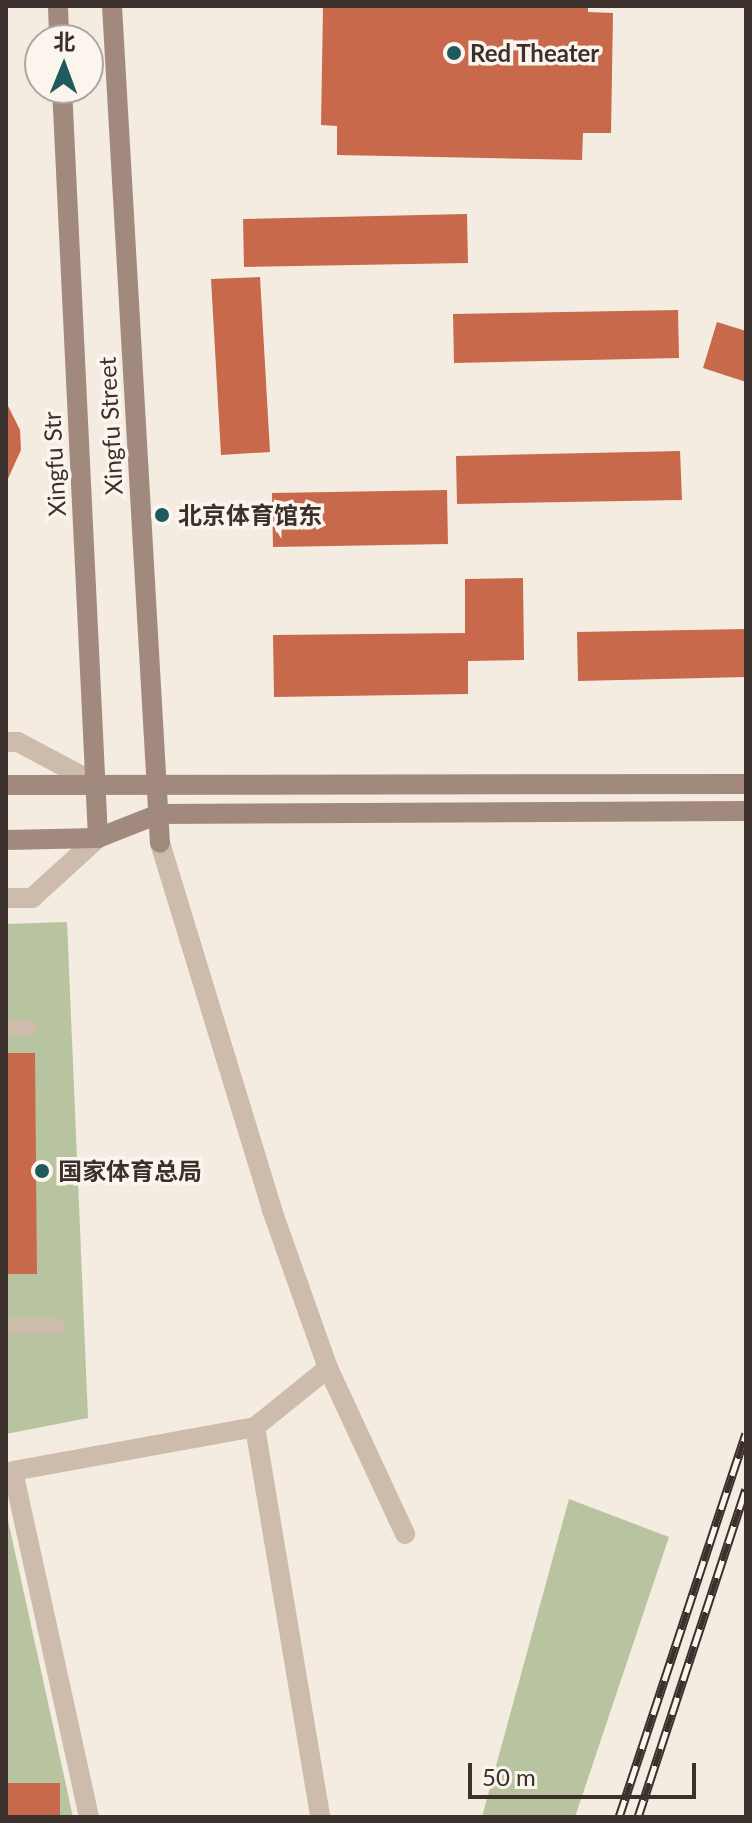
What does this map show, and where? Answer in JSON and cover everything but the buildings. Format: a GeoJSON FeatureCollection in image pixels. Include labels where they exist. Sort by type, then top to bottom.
{"type":"FeatureCollection","features":[{"type":"Feature","properties":{"kind":"main road","name":"Xingfu Street"},"geometry":{"type":"LineString","coordinates":[[112,6],[160,843]]}},
{"type":"Feature","properties":{"kind":"main road","name":"Xingfu Str"},"geometry":{"type":"LineString","coordinates":[[63,104],[98,838]]}},
{"type":"Feature","properties":{"kind":"main road"},"geometry":{"type":"LineString","coordinates":[[6,785],[746,784]]}},
{"type":"Feature","properties":{"kind":"main road"},"geometry":{"type":"LineString","coordinates":[[6,840],[98,838],[159,814],[746,811]]}},
{"type":"Feature","properties":{"kind":"street"},"geometry":{"type":"LineString","coordinates":[[6,742],[18,742],[95,783]]}},
{"type":"Feature","properties":{"kind":"street"},"geometry":{"type":"LineString","coordinates":[[6,898],[32,898],[98,838]]}},
{"type":"Feature","properties":{"kind":"street"},"geometry":{"type":"LineString","coordinates":[[160,843],[272,1210],[328,1368],[405,1534]]}},
{"type":"Feature","properties":{"kind":"street"},"geometry":{"type":"LineString","coordinates":[[89,1817],[13,1471],[255,1427],[328,1368]]}},
{"type":"Feature","properties":{"kind":"street"},"geometry":{"type":"LineString","coordinates":[[255,1427],[320,1817]]}},
{"type":"Feature","properties":{"kind":"lane"},"geometry":{"type":"LineString","coordinates":[[6,1028],[29,1028]]}},
{"type":"Feature","properties":{"kind":"lane"},"geometry":{"type":"LineString","coordinates":[[6,1326],[56,1326]]}},
{"type":"Feature","properties":{"kind":"green space","name":"国家体育总局"},"geometry":{"type":"Polygon","coordinates":[[[67,922],[88,1418],[6,1434],[6,924],[67,922]]]}},
{"type":"Feature","properties":{"kind":"green space"},"geometry":{"type":"Polygon","coordinates":[[[569,1499],[669,1537],[575,1817],[482,1817],[569,1499]]]}},
{"type":"Feature","properties":{"kind":"green space"},"geometry":{"type":"Polygon","coordinates":[[[6,1511],[73,1817],[6,1817],[6,1511]]]}},
{"type":"Feature","properties":{"kind":"railway"},"geometry":{"type":"LineString","coordinates":[[619,1817],[746,1433]]}},
{"type":"Feature","properties":{"kind":"railway"},"geometry":{"type":"LineString","coordinates":[[638,1817],[746,1489]]}},
{"type":"Feature","properties":{"kind":"place","name":"Red Theater"},"geometry":{"type":"Point","coordinates":[454,53]}},
{"type":"Feature","properties":{"kind":"place","name":"北京体育馆东"},"geometry":{"type":"Point","coordinates":[162,515]}},
{"type":"Feature","properties":{"kind":"place","name":"国家体育总局"},"geometry":{"type":"Point","coordinates":[42,1171]}}]}
